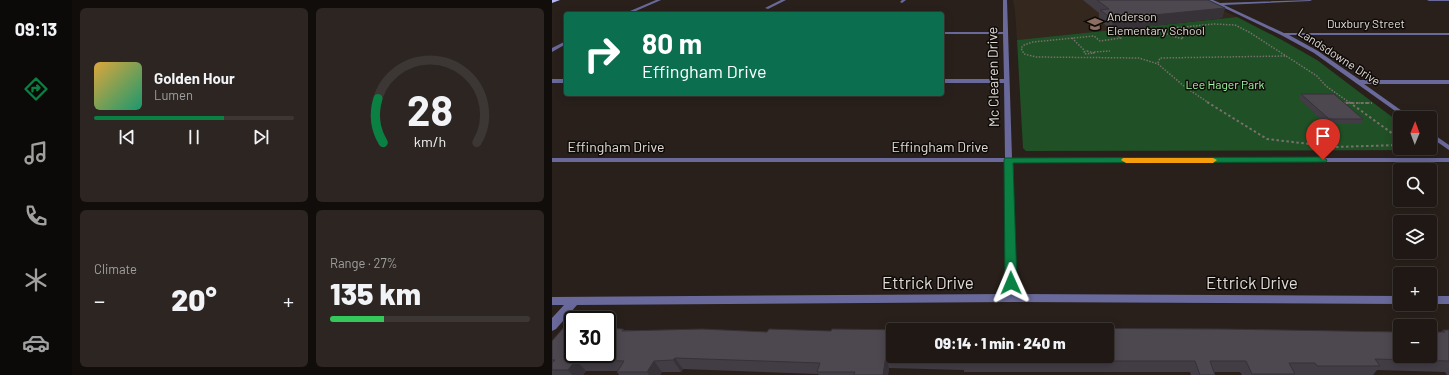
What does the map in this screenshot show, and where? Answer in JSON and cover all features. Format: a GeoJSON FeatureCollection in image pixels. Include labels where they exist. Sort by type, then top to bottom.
{"type":"FeatureCollection","features":[{"type":"Feature","properties":{"kind":"main road"},"geometry":{"type":"LineString","coordinates":[[552,2],[558,0]]}},
{"type":"Feature","properties":{"kind":"street"},"geometry":{"type":"LineString","coordinates":[[631,12],[659,0]]}},
{"type":"Feature","properties":{"kind":"street"},"geometry":{"type":"LineString","coordinates":[[767,8],[784,0]]}},
{"type":"Feature","properties":{"kind":"street","name":"Mc Clearen Drive"},"geometry":{"type":"LineString","coordinates":[[1005,0],[1012,298]]}},
{"type":"Feature","properties":{"kind":"street","name":"Landsdowne Drive"},"geometry":{"type":"LineString","coordinates":[[1210,0],[1316,52],[1400,111]]}},
{"type":"Feature","properties":{"kind":"street"},"geometry":{"type":"LineString","coordinates":[[1219,4],[1310,0]]}},
{"type":"Feature","properties":{"kind":"street"},"geometry":{"type":"LineString","coordinates":[[1430,0],[1449,0]]}},
{"type":"Feature","properties":{"kind":"street"},"geometry":{"type":"LineString","coordinates":[[944,33],[1005,33]]}},
{"type":"Feature","properties":{"kind":"street","name":"Duxbury Street"},"geometry":{"type":"LineString","coordinates":[[1282,34],[1449,34]]}},
{"type":"Feature","properties":{"kind":"street"},"geometry":{"type":"LineString","coordinates":[[552,50],[564,43]]}},
{"type":"Feature","properties":{"kind":"street"},"geometry":{"type":"LineString","coordinates":[[552,81],[564,81]]}},
{"type":"Feature","properties":{"kind":"street"},"geometry":{"type":"LineString","coordinates":[[944,81],[1006,81]]}},
{"type":"Feature","properties":{"kind":"street"},"geometry":{"type":"LineString","coordinates":[[1360,82],[1449,82]]}},
{"type":"Feature","properties":{"kind":"street"},"geometry":{"type":"LineString","coordinates":[[1437,139],[1449,148]]}},
{"type":"Feature","properties":{"kind":"street","name":"Effingham Drive"},"geometry":{"type":"LineString","coordinates":[[552,160],[1449,160]]}},
{"type":"Feature","properties":{"kind":"street","name":"Ettrick Drive"},"geometry":{"type":"LineString","coordinates":[[552,301],[1012,298],[1393,300]]}},
{"type":"Feature","properties":{"kind":"street"},"geometry":{"type":"LineString","coordinates":[[1437,300],[1449,300]]}},
{"type":"Feature","properties":{"kind":"street"},"geometry":{"type":"LineString","coordinates":[[552,326],[574,301]]}},
{"type":"Feature","properties":{"kind":"path"},"geometry":{"type":"LineString","coordinates":[[1393,134],[1326,86],[1317,76],[1249,32],[1235,25],[1214,24],[1115,34],[1121,38],[1100,41],[1094,36],[1072,38],[1027,43],[1021,48],[1024,54],[1036,57],[1138,58],[1158,64],[1185,87],[1225,114],[1267,139],[1336,147],[1393,145]]}},
{"type":"Feature","properties":{"kind":"path"},"geometry":{"type":"LineString","coordinates":[[1159,29],[1171,36],[1183,39],[1181,37],[1182,35],[1188,34],[1177,27]]}},
{"type":"Feature","properties":{"kind":"path"},"geometry":{"type":"LineString","coordinates":[[1072,38],[1085,51],[1110,51]]}},
{"type":"Feature","properties":{"kind":"path"},"geometry":{"type":"LineString","coordinates":[[1158,64],[1158,60],[1160,58],[1287,56]]}},
{"type":"Feature","properties":{"kind":"path"},"geometry":{"type":"LineString","coordinates":[[1336,103],[1388,102]]}},
{"type":"Feature","properties":{"kind":"shaded area","name":"Anderson Elementary School"},"geometry":{"type":"Polygon","coordinates":[[[1013,0],[1201,0],[1237,17],[1017,40],[1013,0]]]}},
{"type":"Feature","properties":{"kind":"green space","name":"Lee Hager Park"},"geometry":{"type":"Polygon","coordinates":[[[1237,17],[1317,60],[1393,118],[1393,150],[1026,151],[1023,148],[1017,40],[1237,17]]]}},
{"type":"Feature","properties":{"kind":"building"},"geometry":{"type":"Polygon","coordinates":[[[1097,0],[1208,0],[1225,8],[1113,19],[1100,10],[1109,9],[1097,0]]]}},
{"type":"Feature","properties":{"kind":"building"},"geometry":{"type":"Polygon","coordinates":[[[1301,94],[1334,94],[1363,119],[1329,119],[1301,94]]]}},
{"type":"Feature","properties":{"kind":"building"},"geometry":{"type":"Polygon","coordinates":[[[564,327],[564,363],[574,363],[568,370],[552,370],[552,363],[555,360],[552,360],[552,341],[564,327]]]}},
{"type":"Feature","properties":{"kind":"building"},"geometry":{"type":"Polygon","coordinates":[[[1114,328],[1393,332],[1393,359],[1375,359],[1380,366],[1317,366],[1315,363],[1289,363],[1295,374],[1252,374],[1246,361],[1210,361],[1215,375],[1200,375],[1195,361],[1114,361],[1114,328]]]}},
{"type":"Feature","properties":{"kind":"building"},"geometry":{"type":"Polygon","coordinates":[[[616,329],[623,329],[622,331],[702,329],[767,332],[769,329],[831,331],[832,329],[886,330],[886,356],[883,375],[854,375],[855,372],[817,372],[820,363],[675,358],[673,360],[654,361],[647,372],[617,372],[624,361],[616,361],[616,329]]]}},
{"type":"Feature","properties":{"kind":"building"},"geometry":{"type":"Polygon","coordinates":[[[1443,330],[1449,330],[1449,361],[1437,361],[1437,332],[1445,332],[1443,330]]]}},
{"type":"Feature","properties":{"kind":"slow traffic"},"geometry":{"type":"LineString","coordinates":[[1126,160],[1213,160]]}},
{"type":"Feature","properties":{"kind":"place","name":"Anderson Elementary School"},"geometry":{"type":"Point","coordinates":[1095,24]}},
{"type":"Feature","properties":{"kind":"route"},"geometry":{"type":"LineString","coordinates":[[1011,283],[1008,160],[1323,160]]}}]}
